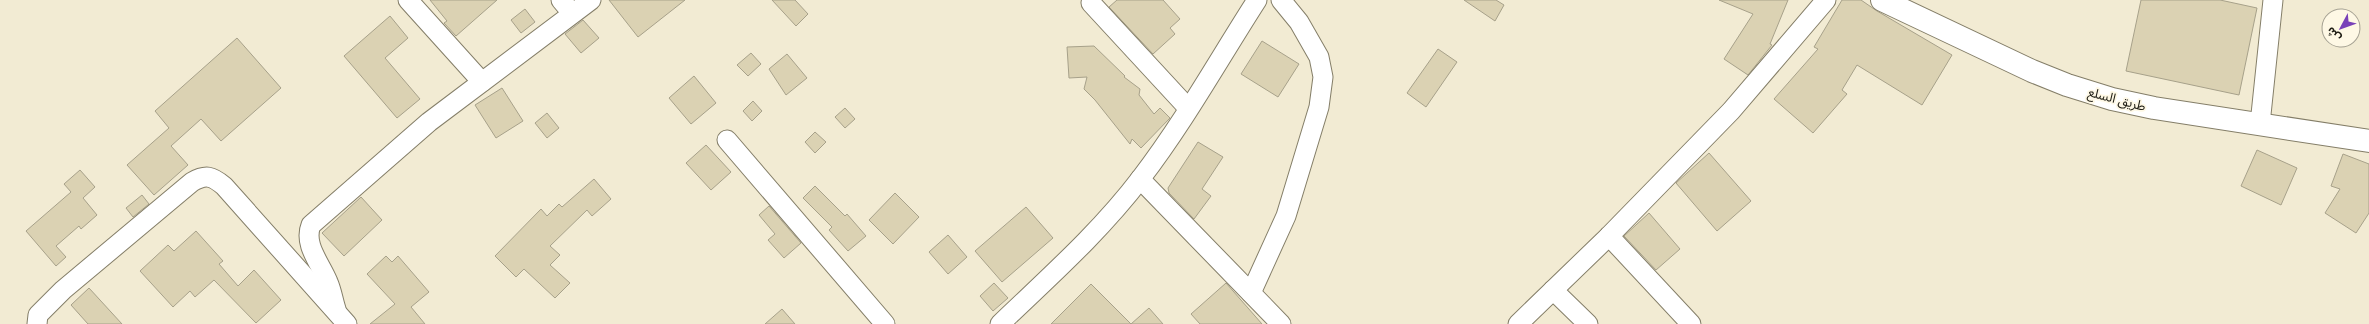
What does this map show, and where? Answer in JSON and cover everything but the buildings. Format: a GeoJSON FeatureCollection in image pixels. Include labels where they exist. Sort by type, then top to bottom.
{"type":"FeatureCollection","features":[{"type":"Feature","properties":{"kind":"street"},"geometry":{"type":"LineString","coordinates":[[408,0],[482,82]]}},
{"type":"Feature","properties":{"kind":"street"},"geometry":{"type":"LineString","coordinates":[[336,309],[328,283],[309,241],[308,233],[311,225],[429,122],[482,82],[567,7],[591,0]]}},
{"type":"Feature","properties":{"kind":"street"},"geometry":{"type":"LineString","coordinates":[[1000,324],[1083,244],[1140,179],[1188,108],[1257,0]]}},
{"type":"Feature","properties":{"kind":"street"},"geometry":{"type":"LineString","coordinates":[[1251,292],[1286,216],[1319,107],[1323,77],[1319,57],[1299,22],[1281,0]]}},
{"type":"Feature","properties":{"kind":"street"},"geometry":{"type":"LineString","coordinates":[[1518,324],[1609,236],[1731,111],[1826,0]]}},
{"type":"Feature","properties":{"kind":"street","name":"طريق السلع"},"geometry":{"type":"LineString","coordinates":[[1882,0],[2067,85],[2154,108],[2369,141]]}},
{"type":"Feature","properties":{"kind":"street"},"geometry":{"type":"LineString","coordinates":[[2260,124],[2273,0]]}},
{"type":"Feature","properties":{"kind":"street"},"geometry":{"type":"LineString","coordinates":[[1091,3],[1188,108]]}},
{"type":"Feature","properties":{"kind":"street"},"geometry":{"type":"LineString","coordinates":[[727,140],[885,324]]}},
{"type":"Feature","properties":{"kind":"street"},"geometry":{"type":"LineString","coordinates":[[37,324],[38,315],[69,285],[192,182],[202,176],[208,176],[224,186],[336,309],[347,324]]}},
{"type":"Feature","properties":{"kind":"street"},"geometry":{"type":"LineString","coordinates":[[1140,179],[1281,324]]}},
{"type":"Feature","properties":{"kind":"street"},"geometry":{"type":"LineString","coordinates":[[1609,236],[1691,324]]}},
{"type":"Feature","properties":{"kind":"street"},"geometry":{"type":"LineString","coordinates":[[1553,290],[1588,324]]}}]}
